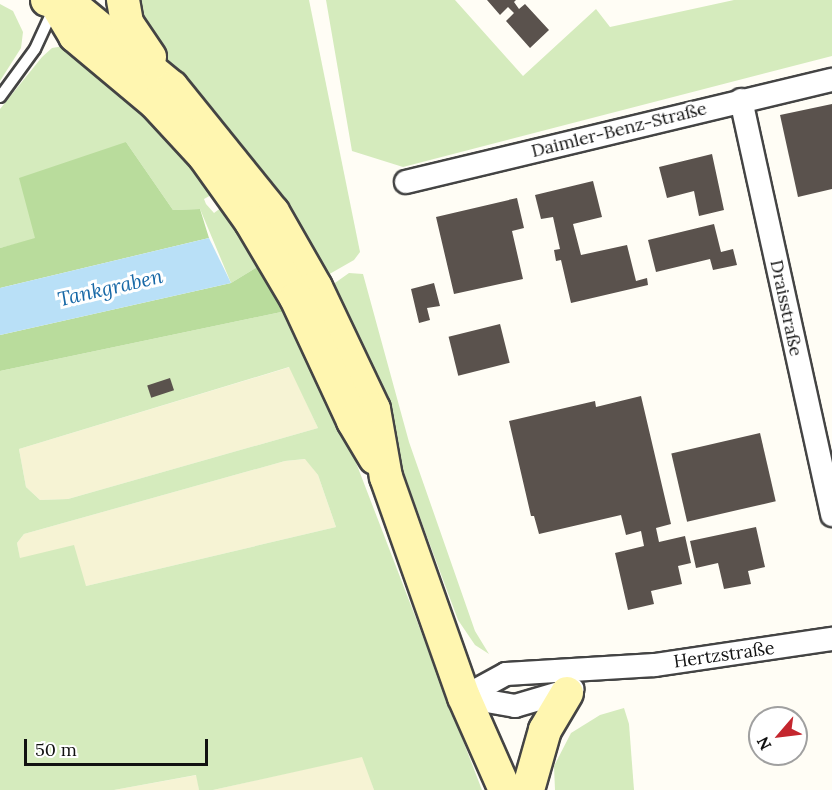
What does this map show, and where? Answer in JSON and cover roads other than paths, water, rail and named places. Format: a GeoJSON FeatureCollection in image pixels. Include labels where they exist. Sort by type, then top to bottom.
{"type":"FeatureCollection","features":[{"type":"Feature","properties":{"kind":"main road"},"geometry":{"type":"LineString","coordinates":[[123,0],[127,23],[169,85],[273,212],[316,287],[374,409],[386,477],[464,697],[505,790]]}},
{"type":"Feature","properties":{"kind":"main road"},"geometry":{"type":"LineString","coordinates":[[54,1],[72,5],[169,85]]}},
{"type":"Feature","properties":{"kind":"main road"},"geometry":{"type":"LineString","coordinates":[[54,1],[75,36],[155,103],[204,156],[251,222],[296,298],[353,421],[386,477]]}},
{"type":"Feature","properties":{"kind":"main road"},"geometry":{"type":"LineString","coordinates":[[528,790],[545,730],[567,693]]}},
{"type":"Feature","properties":{"kind":"street","name":"Daimler-Benz-Straße"},"geometry":{"type":"LineString","coordinates":[[406,182],[832,80]]}},
{"type":"Feature","properties":{"kind":"street","name":"Draisstraße"},"geometry":{"type":"LineString","coordinates":[[741,100],[832,515]]}},
{"type":"Feature","properties":{"kind":"street","name":"Hertzstraße"},"geometry":{"type":"LineString","coordinates":[[464,697],[506,674],[616,669],[832,639]]}},
{"type":"Feature","properties":{"kind":"street","name":"Hertzstraße"},"geometry":{"type":"LineString","coordinates":[[464,697],[515,706],[567,693],[616,669]]}},
{"type":"Feature","properties":{"kind":"lane"},"geometry":{"type":"LineString","coordinates":[[0,97],[35,49],[54,1]]}},
{"type":"Feature","properties":{"kind":"water","name":"Tankgraben"},"geometry":{"type":"Polygon","coordinates":[[[209,238],[231,283],[0,335],[0,288],[209,238]]]}}]}
